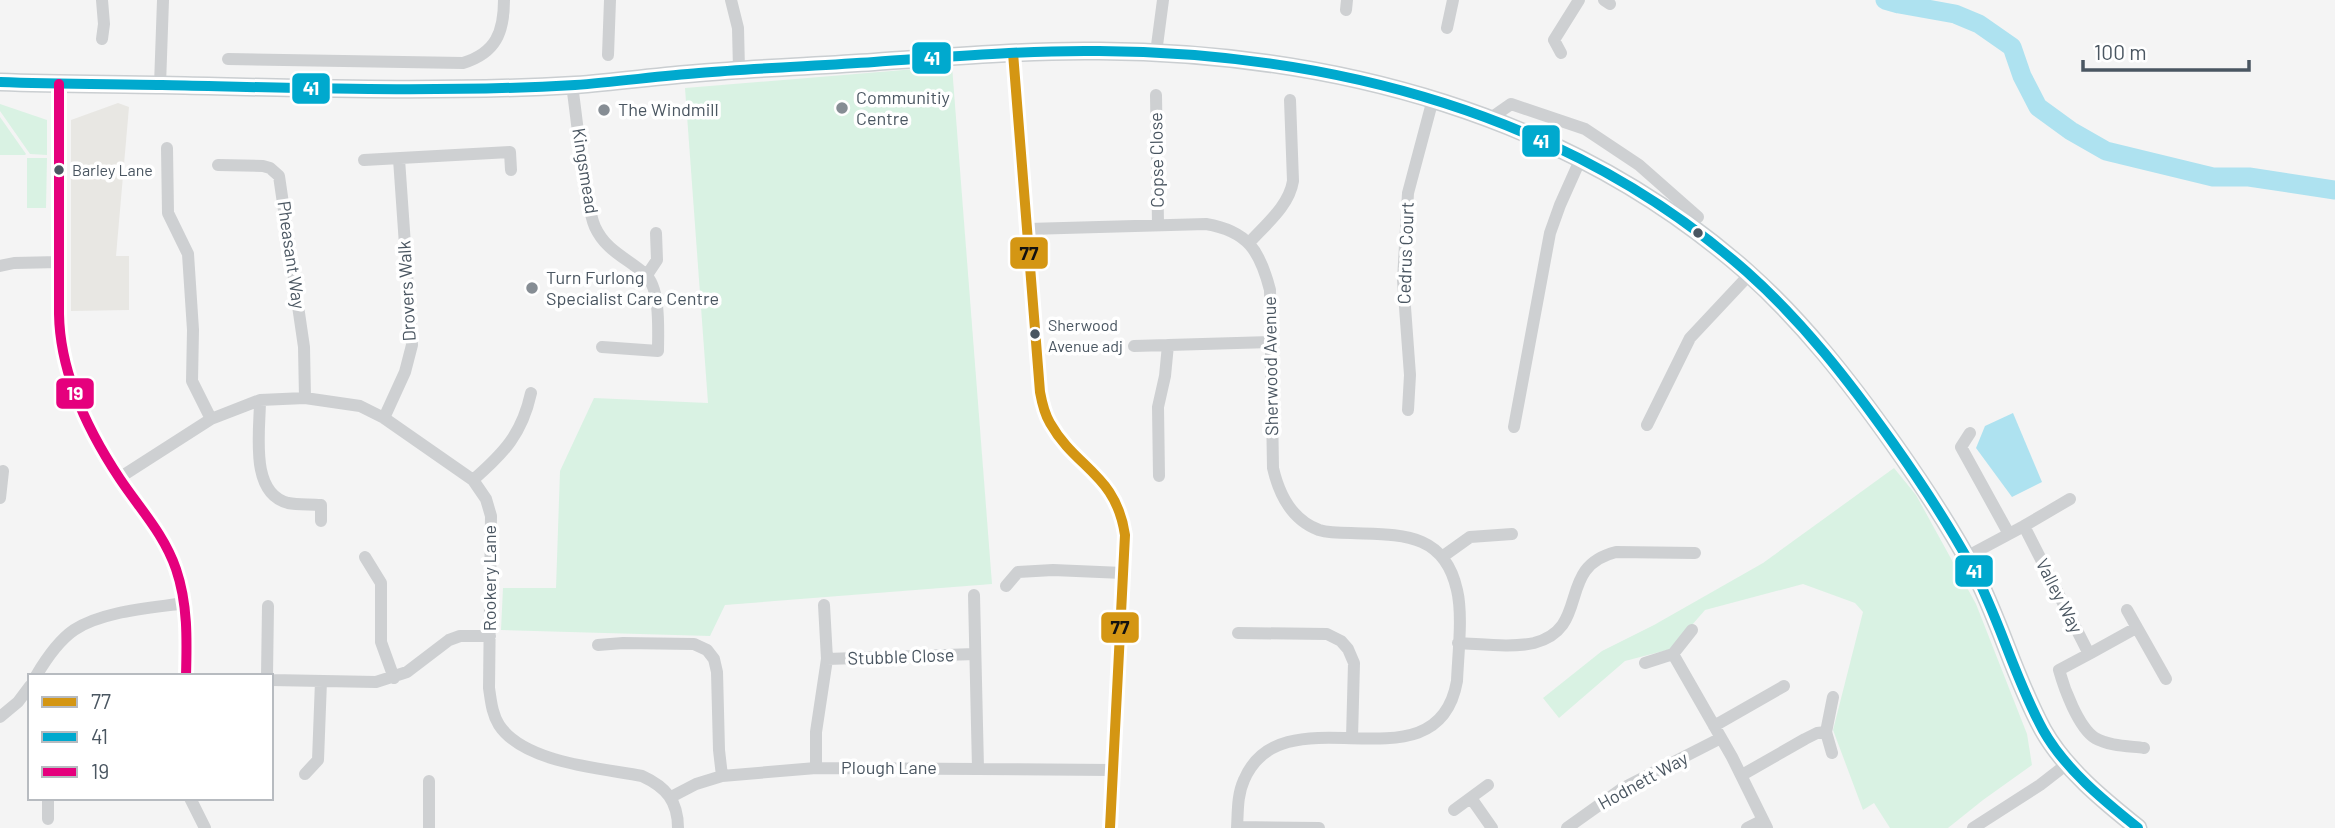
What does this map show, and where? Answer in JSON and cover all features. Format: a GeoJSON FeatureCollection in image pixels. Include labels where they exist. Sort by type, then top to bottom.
{"type":"FeatureCollection","features":[{"type":"Feature","properties":{"kind":"main road"},"geometry":{"type":"LineString","coordinates":[[0,82],[356,89],[572,85],[739,70],[1013,53],[1094,51],[1156,53],[1287,67],[1376,84],[1491,118],[1581,158],[1629,185],[1703,236],[1749,274],[1801,326],[1852,386],[1930,496],[1987,599],[2044,731],[2067,764],[2138,828]]}},
{"type":"Feature","properties":{"kind":"street"},"geometry":{"type":"LineString","coordinates":[[102,0],[103,39]]}},
{"type":"Feature","properties":{"kind":"street"},"geometry":{"type":"LineString","coordinates":[[160,85],[163,0]]}},
{"type":"Feature","properties":{"kind":"street"},"geometry":{"type":"LineString","coordinates":[[228,59],[463,63],[484,54],[495,42],[502,27],[504,0]]}},
{"type":"Feature","properties":{"kind":"street"},"geometry":{"type":"LineString","coordinates":[[608,55],[610,0]]}},
{"type":"Feature","properties":{"kind":"street"},"geometry":{"type":"LineString","coordinates":[[731,0],[738,28],[739,70]]}},
{"type":"Feature","properties":{"kind":"street"},"geometry":{"type":"LineString","coordinates":[[1156,53],[1163,0]]}},
{"type":"Feature","properties":{"kind":"street"},"geometry":{"type":"LineString","coordinates":[[1447,28],[1453,0]]}},
{"type":"Feature","properties":{"kind":"street"},"geometry":{"type":"LineString","coordinates":[[1561,53],[1554,40],[1579,0]]}},
{"type":"Feature","properties":{"kind":"street"},"geometry":{"type":"LineString","coordinates":[[1013,53],[1040,391],[1044,410],[1056,434],[1107,488],[1122,515],[1125,535],[1110,828]]}},
{"type":"Feature","properties":{"kind":"street"},"geometry":{"type":"LineString","coordinates":[[59,84],[59,332],[65,361],[78,401],[119,478],[158,530],[177,570],[185,603],[186,674]]}},
{"type":"Feature","properties":{"kind":"street","name":"Kingsmead"},"geometry":{"type":"LineString","coordinates":[[572,85],[585,181],[595,227],[604,243],[616,254],[648,275]]}},
{"type":"Feature","properties":{"kind":"street","name":"Copse Close"},"geometry":{"type":"LineString","coordinates":[[1156,95],[1158,224]]}},
{"type":"Feature","properties":{"kind":"street","name":"Cedrus Court"},"geometry":{"type":"LineString","coordinates":[[1408,410],[1410,375],[1403,280],[1408,193],[1433,99]]}},
{"type":"Feature","properties":{"kind":"street"},"geometry":{"type":"LineString","coordinates":[[1028,229],[1158,224],[1216,226],[1235,233],[1249,243],[1291,193],[1293,181],[1290,100]]}},
{"type":"Feature","properties":{"kind":"street"},"geometry":{"type":"LineString","coordinates":[[1491,118],[1511,104],[1585,130],[1639,165],[1698,217]]}},
{"type":"Feature","properties":{"kind":"street"},"geometry":{"type":"LineString","coordinates":[[167,148],[168,213],[188,254],[193,330],[192,381],[211,419]]}},
{"type":"Feature","properties":{"kind":"street"},"geometry":{"type":"LineString","coordinates":[[364,160],[510,152],[511,170]]}},
{"type":"Feature","properties":{"kind":"street"},"geometry":{"type":"LineString","coordinates":[[1514,427],[1550,233],[1581,158]]}},
{"type":"Feature","properties":{"kind":"street","name":"Drovers Walk"},"geometry":{"type":"LineString","coordinates":[[384,418],[405,372],[412,345],[399,159]]}},
{"type":"Feature","properties":{"kind":"street","name":"Pheasant Way"},"geometry":{"type":"LineString","coordinates":[[219,165],[263,166],[275,171],[279,176],[304,347],[305,398]]}},
{"type":"Feature","properties":{"kind":"street"},"geometry":{"type":"LineString","coordinates":[[1629,185],[1639,165]]}},
{"type":"Feature","properties":{"kind":"street"},"geometry":{"type":"LineString","coordinates":[[602,347],[658,351],[658,314],[648,275],[657,260],[656,233]]}},
{"type":"Feature","properties":{"kind":"street","name":"Sherwood Avenue"},"geometry":{"type":"LineString","coordinates":[[1249,243],[1264,264],[1270,290],[1273,468],[1279,489],[1289,507],[1321,531],[1405,535],[1418,540],[1442,557]]}},
{"type":"Feature","properties":{"kind":"street"},"geometry":{"type":"LineString","coordinates":[[0,266],[59,262]]}},
{"type":"Feature","properties":{"kind":"street"},"geometry":{"type":"LineString","coordinates":[[1647,425],[1690,338],[1749,274]]}},
{"type":"Feature","properties":{"kind":"street"},"geometry":{"type":"LineString","coordinates":[[1134,346],[1271,342]]}},
{"type":"Feature","properties":{"kind":"street"},"geometry":{"type":"LineString","coordinates":[[1159,476],[1158,407],[1168,345]]}},
{"type":"Feature","properties":{"kind":"street"},"geometry":{"type":"LineString","coordinates":[[473,480],[510,444],[522,423],[531,393]]}},
{"type":"Feature","properties":{"kind":"street","name":"Rookery Lane"},"geometry":{"type":"LineString","coordinates":[[119,478],[211,419],[260,400],[305,398],[360,407],[384,418],[473,480],[486,499],[491,516],[489,688],[493,712],[499,725],[520,745],[553,759],[642,776],[664,788],[671,797]]}},
{"type":"Feature","properties":{"kind":"street"},"geometry":{"type":"LineString","coordinates":[[260,400],[260,469],[266,487],[284,502],[321,505],[321,521]]}},
{"type":"Feature","properties":{"kind":"street"},"geometry":{"type":"LineString","coordinates":[[1970,433],[1961,447],[2009,534]]}},
{"type":"Feature","properties":{"kind":"street"},"geometry":{"type":"LineString","coordinates":[[0,498],[3,471]]}},
{"type":"Feature","properties":{"kind":"street"},"geometry":{"type":"LineString","coordinates":[[1966,557],[2070,499]]}},
{"type":"Feature","properties":{"kind":"street","name":"Valley Way"},"geometry":{"type":"LineString","coordinates":[[2024,526],[2089,654],[2059,670],[2068,696],[2088,732],[2097,739],[2110,744],[2144,748]]}},
{"type":"Feature","properties":{"kind":"street"},"geometry":{"type":"LineString","coordinates":[[1320,828],[1237,828],[1240,791],[1250,767],[1273,747],[1300,738],[1407,737],[1432,724],[1448,707],[1454,694],[1458,643],[1458,590],[1442,557],[1470,537],[1512,534]]}},
{"type":"Feature","properties":{"kind":"street"},"geometry":{"type":"LineString","coordinates":[[1458,643],[1532,643],[1555,633],[1570,613],[1581,577],[1588,567],[1605,555],[1616,552],[1695,553]]}},
{"type":"Feature","properties":{"kind":"street"},"geometry":{"type":"LineString","coordinates":[[365,557],[381,583],[380,630],[394,678]]}},
{"type":"Feature","properties":{"kind":"street"},"geometry":{"type":"LineString","coordinates":[[1006,586],[1017,572],[1054,570],[1123,573]]}},
{"type":"Feature","properties":{"kind":"street","name":"Stubble Close"},"geometry":{"type":"LineString","coordinates":[[974,595],[978,768]]}},
{"type":"Feature","properties":{"kind":"street"},"geometry":{"type":"LineString","coordinates":[[37,674],[64,638],[86,624],[117,614],[185,603]]}},
{"type":"Feature","properties":{"kind":"street","name":"Stubble Close"},"geometry":{"type":"LineString","coordinates":[[816,768],[816,732],[827,659],[824,605]]}},
{"type":"Feature","properties":{"kind":"street"},"geometry":{"type":"LineString","coordinates":[[267,674],[268,607]]}},
{"type":"Feature","properties":{"kind":"street"},"geometry":{"type":"LineString","coordinates":[[2127,610],[2166,679]]}},
{"type":"Feature","properties":{"kind":"street"},"geometry":{"type":"LineString","coordinates":[[2089,654],[2136,628]]}},
{"type":"Feature","properties":{"kind":"street"},"geometry":{"type":"LineString","coordinates":[[1645,663],[1674,654],[1692,630]]}},
{"type":"Feature","properties":{"kind":"street"},"geometry":{"type":"LineString","coordinates":[[1238,633],[1327,634],[1341,641],[1354,663],[1352,738]]}},
{"type":"Feature","properties":{"kind":"street"},"geometry":{"type":"LineString","coordinates":[[273,680],[376,682],[394,678],[416,666],[449,639],[460,636],[490,636]]}},
{"type":"Feature","properties":{"kind":"street"},"geometry":{"type":"LineString","coordinates":[[598,645],[624,642],[694,644],[707,650],[714,659],[717,672],[722,776]]}},
{"type":"Feature","properties":{"kind":"street","name":"Stubble Close"},"geometry":{"type":"LineString","coordinates":[[827,659],[975,654]]}},
{"type":"Feature","properties":{"kind":"street"},"geometry":{"type":"LineString","coordinates":[[1674,654],[1742,775],[1765,824],[1747,828]]}},
{"type":"Feature","properties":{"kind":"street"},"geometry":{"type":"LineString","coordinates":[[305,774],[318,760],[321,681]]}},
{"type":"Feature","properties":{"kind":"street"},"geometry":{"type":"LineString","coordinates":[[1714,726],[1784,686]]}},
{"type":"Feature","properties":{"kind":"street"},"geometry":{"type":"LineString","coordinates":[[0,717],[28,693]]}},
{"type":"Feature","properties":{"kind":"street"},"geometry":{"type":"LineString","coordinates":[[1832,753],[1826,732],[1833,697]]}},
{"type":"Feature","properties":{"kind":"street"},"geometry":{"type":"LineString","coordinates":[[1742,775],[1805,739],[1826,732]]}},
{"type":"Feature","properties":{"kind":"street","name":"Hodnett Way"},"geometry":{"type":"LineString","coordinates":[[1567,828],[1623,788],[1721,738]]}},
{"type":"Feature","properties":{"kind":"street"},"geometry":{"type":"LineString","coordinates":[[1973,828],[2040,785],[2067,764]]}},
{"type":"Feature","properties":{"kind":"street","name":"Plough Lane"},"geometry":{"type":"LineString","coordinates":[[671,797],[696,784],[722,776],[816,768],[1112,769]]}},
{"type":"Feature","properties":{"kind":"street"},"geometry":{"type":"LineString","coordinates":[[429,781],[429,828]]}},
{"type":"Feature","properties":{"kind":"street"},"geometry":{"type":"LineString","coordinates":[[1454,810],[1488,785]]}},
{"type":"Feature","properties":{"kind":"street"},"geometry":{"type":"LineString","coordinates":[[671,797],[677,808],[678,828]]}},
{"type":"Feature","properties":{"kind":"street"},"geometry":{"type":"LineString","coordinates":[[1471,798],[1492,828]]}},
{"type":"Feature","properties":{"kind":"street"},"geometry":{"type":"LineString","coordinates":[[48,800],[48,819]]}},
{"type":"Feature","properties":{"kind":"street"},"geometry":{"type":"LineString","coordinates":[[191,800],[205,828]]}},
{"type":"Feature","properties":{"kind":"shaded area"},"geometry":{"type":"Polygon","coordinates":[[[118,103],[129,107],[116,256],[129,256],[129,310],[71,311],[71,120],[118,103]]]}},
{"type":"Feature","properties":{"kind":"green space"},"geometry":{"type":"Polygon","coordinates":[[[952,66],[992,584],[725,605],[710,636],[501,630],[503,588],[556,588],[560,471],[594,398],[708,403],[685,88],[952,66]]]}},
{"type":"Feature","properties":{"kind":"green space"},"geometry":{"type":"Polygon","coordinates":[[[0,104],[47,120],[47,155],[30,154],[0,111],[0,104]]]}},
{"type":"Feature","properties":{"kind":"green space"},"geometry":{"type":"Polygon","coordinates":[[[0,117],[26,154],[25,155],[0,155],[0,117]]]}},
{"type":"Feature","properties":{"kind":"green space"},"geometry":{"type":"Polygon","coordinates":[[[27,158],[47,158],[46,208],[27,208],[27,158]]]}},
{"type":"Feature","properties":{"kind":"green space"},"geometry":{"type":"Polygon","coordinates":[[[1894,468],[1916,495],[1976,604],[2027,734],[2032,765],[1948,828],[1890,828],[1874,803],[1863,810],[1833,730],[1863,612],[1855,603],[1803,584],[1705,610],[1671,649],[1625,661],[1559,718],[1543,698],[1602,651],[1654,625],[1763,563],[1894,468]]]}},
{"type":"Feature","properties":{"kind":"water"},"geometry":{"type":"Polygon","coordinates":[[[2013,413],[2042,482],[2012,497],[1976,448],[1985,426],[2013,413]]]}},
{"type":"Feature","properties":{"kind":"waterway"},"geometry":{"type":"LineString","coordinates":[[1885,0],[1955,14],[1979,24],[2012,47],[2022,76],[2038,107],[2071,131],[2106,151],[2213,177],[2249,177],[2335,190]]}},
{"type":"Feature","properties":{"kind":"transit line","name":"41"},"geometry":{"type":"LineString","coordinates":[[0,82],[472,89],[591,84],[721,71],[987,54],[1099,51],[1187,55],[1274,64],[1360,80],[1444,103],[1525,133],[1603,171],[1677,217],[1768,291],[1825,353],[1859,397],[1904,458],[1945,521],[1983,589],[2024,691],[2052,744],[2086,783],[2138,828]]}},
{"type":"Feature","properties":{"kind":"transit line","name":"77"},"geometry":{"type":"LineString","coordinates":[[1013,53],[1042,404],[1060,439],[1094,473],[1113,498],[1125,535],[1110,828]]}},
{"type":"Feature","properties":{"kind":"transit line","name":"19"},"geometry":{"type":"LineString","coordinates":[[59,84],[59,314],[64,358],[78,401],[97,441],[171,556],[185,609],[186,674]]}},
{"type":"Feature","properties":{"kind":"place","name":"Communitiy Centre"},"geometry":{"type":"Point","coordinates":[842,108]}},
{"type":"Feature","properties":{"kind":"place","name":"The Windmill"},"geometry":{"type":"Point","coordinates":[604,110]}},
{"type":"Feature","properties":{"kind":"place","name":"Barley Lane"},"geometry":{"type":"Point","coordinates":[59,170]}},
{"type":"Feature","properties":{"kind":"place","name":"Turn Furlong Specialist Care Centre"},"geometry":{"type":"Point","coordinates":[532,288]}},
{"type":"Feature","properties":{"kind":"place","name":"Sherwood Avenue adj"},"geometry":{"type":"Point","coordinates":[1035,334]}}]}
